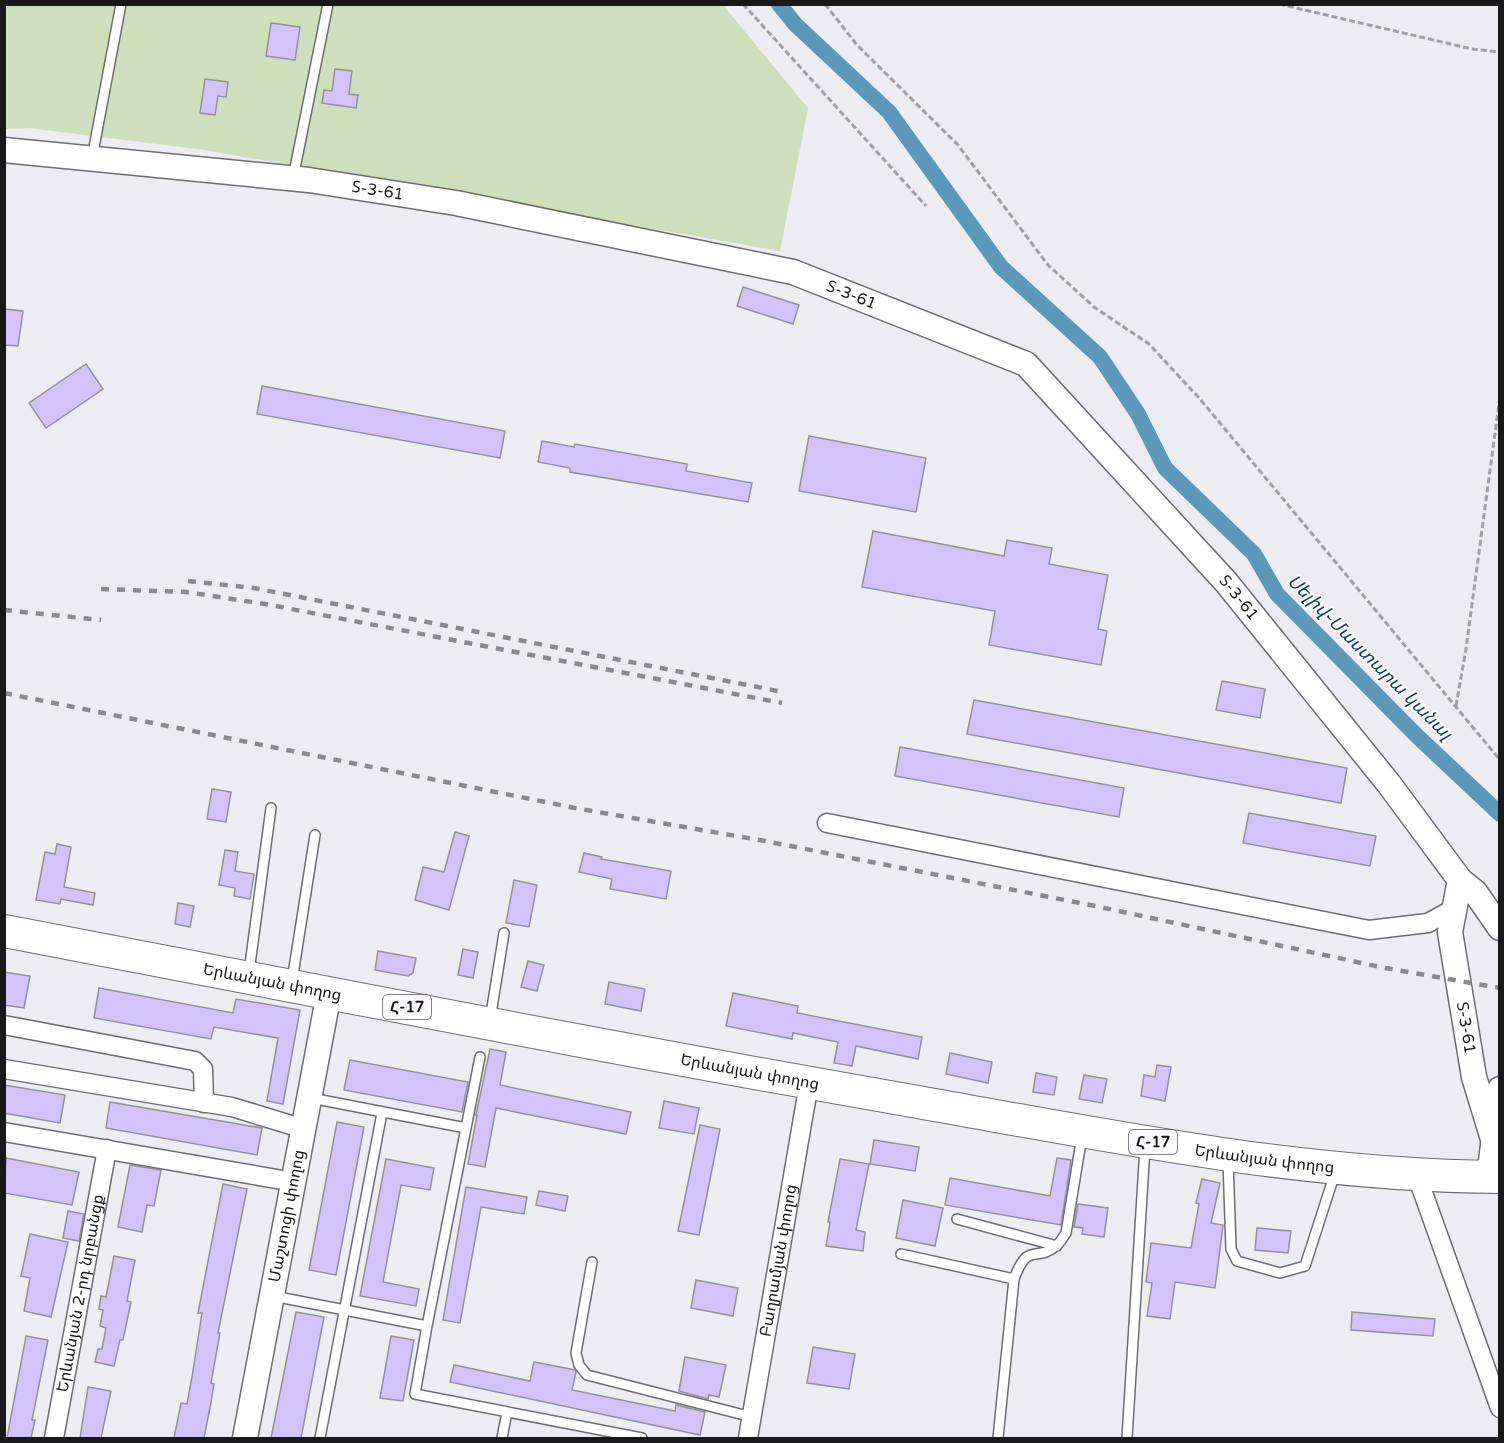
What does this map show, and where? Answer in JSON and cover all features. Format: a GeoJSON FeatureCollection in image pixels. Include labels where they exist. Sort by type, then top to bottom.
{"type":"FeatureCollection","features":[{"type":"Feature","properties":{"kind":"highway","name":"Երևանյան փողոց"},"geometry":{"type":"LineString","coordinates":[[4,931],[809,1083],[1082,1131],[1336,1168],[1417,1176],[1494,1177]]}},
{"type":"Feature","properties":{"kind":"street","name":"Տ-3-61"},"geometry":{"type":"LineString","coordinates":[[4,150],[293,178],[456,203],[793,272],[1026,364],[1226,582],[1389,784],[1460,880],[1475,892],[1500,927]]}},
{"type":"Feature","properties":{"kind":"street"},"geometry":{"type":"LineString","coordinates":[[827,823],[1369,930],[1428,923],[1455,908]]}},
{"type":"Feature","properties":{"kind":"street","name":"Տ-3-61"},"geometry":{"type":"LineString","coordinates":[[1460,880],[1450,932],[1474,1077],[1493,1138]]}},
{"type":"Feature","properties":{"kind":"street","name":"Մաշտոցի փողոց"},"geometry":{"type":"LineString","coordinates":[[245,1438],[329,993]]}},
{"type":"Feature","properties":{"kind":"street"},"geometry":{"type":"LineString","coordinates":[[4,1025],[195,1061],[203,1069],[204,1103]]}},
{"type":"Feature","properties":{"kind":"street"},"geometry":{"type":"LineString","coordinates":[[4,1069],[232,1107],[304,1129]]}},
{"type":"Feature","properties":{"kind":"street","name":"Բաղրամյան փողոց"},"geometry":{"type":"LineString","coordinates":[[748,1438],[809,1083]]}},
{"type":"Feature","properties":{"kind":"street","name":"Տ-3-61"},"geometry":{"type":"LineString","coordinates":[[1494,1177],[1493,1138],[1500,1089]]}},
{"type":"Feature","properties":{"kind":"street"},"geometry":{"type":"LineString","coordinates":[[4,1132],[294,1182]]}},
{"type":"Feature","properties":{"kind":"street","name":"Երևանյան 2-րդ նրբանցք"},"geometry":{"type":"LineString","coordinates":[[54,1438],[107,1149]]}},
{"type":"Feature","properties":{"kind":"street"},"geometry":{"type":"LineString","coordinates":[[1417,1176],[1500,1408]]}},
{"type":"Feature","properties":{"kind":"lane"},"geometry":{"type":"LineString","coordinates":[[92,158],[121,4]]}},
{"type":"Feature","properties":{"kind":"lane"},"geometry":{"type":"LineString","coordinates":[[293,178],[328,4]]}},
{"type":"Feature","properties":{"kind":"lane"},"geometry":{"type":"LineString","coordinates":[[248,977],[271,808]]}},
{"type":"Feature","properties":{"kind":"lane"},"geometry":{"type":"LineString","coordinates":[[291,986],[315,835]]}},
{"type":"Feature","properties":{"kind":"lane"},"geometry":{"type":"LineString","coordinates":[[489,1022],[504,933]]}},
{"type":"Feature","properties":{"kind":"lane"},"geometry":{"type":"LineString","coordinates":[[480,1057],[415,1394],[642,1438]]}},
{"type":"Feature","properties":{"kind":"lane"},"geometry":{"type":"LineString","coordinates":[[310,1098],[466,1128]]}},
{"type":"Feature","properties":{"kind":"lane"},"geometry":{"type":"LineString","coordinates":[[320,1438],[382,1113]]}},
{"type":"Feature","properties":{"kind":"lane"},"geometry":{"type":"LineString","coordinates":[[998,1438],[1014,1279],[1021,1262],[1028,1254],[1044,1252],[1057,1246],[1066,1233],[1082,1131]]}},
{"type":"Feature","properties":{"kind":"lane"},"geometry":{"type":"LineString","coordinates":[[1127,1438],[1145,1141]]}},
{"type":"Feature","properties":{"kind":"lane"},"geometry":{"type":"LineString","coordinates":[[1228,1154],[1231,1249],[1237,1261],[1280,1273],[1305,1266],[1336,1168]]}},
{"type":"Feature","properties":{"kind":"lane"},"geometry":{"type":"LineString","coordinates":[[957,1219],[1057,1246]]}},
{"type":"Feature","properties":{"kind":"lane"},"geometry":{"type":"LineString","coordinates":[[901,1254],[1014,1279]]}},
{"type":"Feature","properties":{"kind":"lane"},"geometry":{"type":"LineString","coordinates":[[592,1262],[576,1353],[579,1365],[587,1375],[752,1417]]}},
{"type":"Feature","properties":{"kind":"lane"},"geometry":{"type":"LineString","coordinates":[[273,1296],[427,1326]]}},
{"type":"Feature","properties":{"kind":"lane"},"geometry":{"type":"LineString","coordinates":[[502,1438],[507,1412]]}},
{"type":"Feature","properties":{"kind":"path"},"geometry":{"type":"LineString","coordinates":[[743,4],[926,206]]}},
{"type":"Feature","properties":{"kind":"path"},"geometry":{"type":"LineString","coordinates":[[825,4],[857,45],[958,145],[1048,265],[1094,307],[1149,344],[1200,399],[1500,760]]}},
{"type":"Feature","properties":{"kind":"path"},"geometry":{"type":"LineString","coordinates":[[1279,4],[1472,49],[1500,52]]}},
{"type":"Feature","properties":{"kind":"path"},"geometry":{"type":"LineString","coordinates":[[1456,707],[1466,650],[1500,396]]}},
{"type":"Feature","properties":{"kind":"green space"},"geometry":{"type":"Polygon","coordinates":[[[4,5],[723,5],[808,108],[780,251],[205,150],[29,128],[5,129],[4,5]]]}},
{"type":"Feature","properties":{"kind":"building"},"geometry":{"type":"Polygon","coordinates":[[[271,23],[300,27],[295,60],[266,56],[271,23]]]}},
{"type":"Feature","properties":{"kind":"building"},"geometry":{"type":"Polygon","coordinates":[[[335,69],[352,71],[349,94],[358,95],[356,108],[322,103],[324,90],[332,91],[335,69]]]}},
{"type":"Feature","properties":{"kind":"building"},"geometry":{"type":"Polygon","coordinates":[[[205,79],[228,82],[226,97],[218,96],[215,115],[200,113],[205,79]]]}},
{"type":"Feature","properties":{"kind":"building"},"geometry":{"type":"Polygon","coordinates":[[[743,287],[799,305],[793,324],[737,306],[743,287]]]}},
{"type":"Feature","properties":{"kind":"building"},"geometry":{"type":"Polygon","coordinates":[[[4,309],[23,311],[18,346],[4,345],[4,309]]]}},
{"type":"Feature","properties":{"kind":"building"},"geometry":{"type":"Polygon","coordinates":[[[86,364],[103,389],[46,428],[29,403],[86,364]]]}},
{"type":"Feature","properties":{"kind":"building"},"geometry":{"type":"Polygon","coordinates":[[[262,386],[505,431],[500,458],[257,414],[262,386]]]}},
{"type":"Feature","properties":{"kind":"building"},"geometry":{"type":"Polygon","coordinates":[[[809,436],[926,458],[916,512],[799,491],[809,436]]]}},
{"type":"Feature","properties":{"kind":"building"},"geometry":{"type":"Polygon","coordinates":[[[542,441],[574,447],[575,444],[687,464],[686,471],[752,483],[748,502],[570,472],[570,468],[538,462],[542,441]]]}},
{"type":"Feature","properties":{"kind":"building"},"geometry":{"type":"Polygon","coordinates":[[[873,531],[1004,556],[1007,540],[1052,548],[1049,564],[1108,575],[1098,629],[1107,631],[1101,665],[989,645],[995,611],[862,587],[873,531]]]}},
{"type":"Feature","properties":{"kind":"building"},"geometry":{"type":"Polygon","coordinates":[[[1222,681],[1265,689],[1260,718],[1216,710],[1222,681]]]}},
{"type":"Feature","properties":{"kind":"building"},"geometry":{"type":"Polygon","coordinates":[[[974,700],[1347,768],[1341,803],[967,734],[974,700]]]}},
{"type":"Feature","properties":{"kind":"building"},"geometry":{"type":"Polygon","coordinates":[[[900,747],[1124,788],[1119,817],[895,776],[900,747]]]}},
{"type":"Feature","properties":{"kind":"building"},"geometry":{"type":"Polygon","coordinates":[[[212,789],[231,792],[226,822],[207,819],[212,789]]]}},
{"type":"Feature","properties":{"kind":"building"},"geometry":{"type":"Polygon","coordinates":[[[1249,813],[1376,836],[1370,866],[1243,843],[1249,813]]]}},
{"type":"Feature","properties":{"kind":"building"},"geometry":{"type":"Polygon","coordinates":[[[455,832],[469,836],[449,910],[415,900],[423,867],[444,872],[455,832]]]}},
{"type":"Feature","properties":{"kind":"building"},"geometry":{"type":"Polygon","coordinates":[[[57,844],[71,847],[64,887],[95,893],[93,905],[61,899],[60,904],[36,900],[45,852],[55,854],[57,844]]]}},
{"type":"Feature","properties":{"kind":"building"},"geometry":{"type":"Polygon","coordinates":[[[225,850],[238,852],[235,871],[254,874],[250,899],[234,896],[235,888],[219,885],[225,850]]]}},
{"type":"Feature","properties":{"kind":"building"},"geometry":{"type":"Polygon","coordinates":[[[584,853],[602,857],[601,859],[671,871],[666,899],[610,889],[612,879],[579,872],[584,853]]]}},
{"type":"Feature","properties":{"kind":"building"},"geometry":{"type":"Polygon","coordinates":[[[514,880],[537,885],[529,927],[506,923],[514,880]]]}},
{"type":"Feature","properties":{"kind":"building"},"geometry":{"type":"Polygon","coordinates":[[[178,903],[194,906],[190,927],[175,924],[178,903]]]}},
{"type":"Feature","properties":{"kind":"building"},"geometry":{"type":"Polygon","coordinates":[[[463,949],[478,952],[473,978],[458,975],[463,949]]]}},
{"type":"Feature","properties":{"kind":"building"},"geometry":{"type":"Polygon","coordinates":[[[378,951],[416,958],[413,973],[408,976],[375,970],[378,951]]]}},
{"type":"Feature","properties":{"kind":"building"},"geometry":{"type":"Polygon","coordinates":[[[528,961],[544,965],[537,991],[521,987],[528,961]]]}},
{"type":"Feature","properties":{"kind":"building"},"geometry":{"type":"Polygon","coordinates":[[[4,972],[30,976],[24,1008],[4,1005],[4,972]]]}},
{"type":"Feature","properties":{"kind":"building"},"geometry":{"type":"Polygon","coordinates":[[[609,982],[645,989],[641,1011],[605,1004],[609,982]]]}},
{"type":"Feature","properties":{"kind":"building"},"geometry":{"type":"Polygon","coordinates":[[[99,988],[233,1013],[236,999],[300,1010],[283,1104],[267,1101],[278,1038],[214,1027],[211,1039],[94,1018],[99,988]]]}},
{"type":"Feature","properties":{"kind":"building"},"geometry":{"type":"Polygon","coordinates":[[[733,993],[798,1006],[797,1013],[922,1037],[918,1059],[856,1046],[852,1066],[834,1063],[838,1042],[793,1033],[792,1039],[726,1026],[733,993]]]}},
{"type":"Feature","properties":{"kind":"building"},"geometry":{"type":"Polygon","coordinates":[[[490,1049],[506,1052],[500,1085],[631,1112],[626,1134],[496,1108],[485,1167],[468,1164],[490,1049]]]}},
{"type":"Feature","properties":{"kind":"building"},"geometry":{"type":"Polygon","coordinates":[[[950,1053],[992,1062],[988,1083],[946,1074],[950,1053]]]}},
{"type":"Feature","properties":{"kind":"building"},"geometry":{"type":"Polygon","coordinates":[[[350,1060],[468,1082],[462,1112],[344,1090],[350,1060]]]}},
{"type":"Feature","properties":{"kind":"building"},"geometry":{"type":"Polygon","coordinates":[[[1157,1065],[1171,1067],[1165,1101],[1141,1096],[1144,1075],[1155,1077],[1157,1065]]]}},
{"type":"Feature","properties":{"kind":"building"},"geometry":{"type":"Polygon","coordinates":[[[1036,1073],[1057,1077],[1054,1095],[1033,1092],[1036,1073]]]}},
{"type":"Feature","properties":{"kind":"building"},"geometry":{"type":"Polygon","coordinates":[[[1084,1075],[1107,1079],[1102,1103],[1079,1099],[1084,1075]]]}},
{"type":"Feature","properties":{"kind":"building"},"geometry":{"type":"Polygon","coordinates":[[[4,1085],[65,1095],[60,1123],[4,1113],[4,1085]]]}},
{"type":"Feature","properties":{"kind":"building"},"geometry":{"type":"Polygon","coordinates":[[[664,1101],[699,1108],[694,1134],[659,1128],[664,1101]]]}},
{"type":"Feature","properties":{"kind":"building"},"geometry":{"type":"Polygon","coordinates":[[[110,1102],[262,1128],[257,1155],[106,1128],[110,1102]]]}},
{"type":"Feature","properties":{"kind":"building"},"geometry":{"type":"Polygon","coordinates":[[[337,1122],[364,1127],[336,1275],[309,1270],[337,1122]]]}},
{"type":"Feature","properties":{"kind":"building"},"geometry":{"type":"Polygon","coordinates":[[[700,1125],[720,1129],[699,1235],[678,1231],[700,1125]]]}},
{"type":"Feature","properties":{"kind":"building"},"geometry":{"type":"Polygon","coordinates":[[[874,1140],[919,1147],[915,1171],[870,1164],[874,1140]]]}},
{"type":"Feature","properties":{"kind":"building"},"geometry":{"type":"Polygon","coordinates":[[[6,1158],[79,1172],[72,1205],[4,1193],[6,1158]]]}},
{"type":"Feature","properties":{"kind":"building"},"geometry":{"type":"Polygon","coordinates":[[[1057,1158],[1071,1160],[1061,1225],[945,1205],[950,1178],[1050,1196],[1057,1158]]]}},
{"type":"Feature","properties":{"kind":"building"},"geometry":{"type":"Polygon","coordinates":[[[386,1159],[434,1168],[430,1190],[401,1185],[383,1282],[419,1289],[416,1306],[360,1296],[386,1159]]]}},
{"type":"Feature","properties":{"kind":"building"},"geometry":{"type":"Polygon","coordinates":[[[840,1159],[869,1164],[856,1230],[865,1232],[863,1251],[826,1246],[830,1222],[828,1222],[840,1159]]]}},
{"type":"Feature","properties":{"kind":"building"},"geometry":{"type":"Polygon","coordinates":[[[130,1165],[161,1170],[154,1206],[147,1205],[142,1232],[118,1227],[130,1165]]]}},
{"type":"Feature","properties":{"kind":"building"},"geometry":{"type":"Polygon","coordinates":[[[1202,1179],[1220,1183],[1211,1223],[1223,1225],[1215,1288],[1175,1282],[1170,1319],[1147,1316],[1152,1283],[1146,1282],[1151,1243],[1191,1248],[1199,1204],[1196,1203],[1202,1179]]]}},
{"type":"Feature","properties":{"kind":"building"},"geometry":{"type":"Polygon","coordinates":[[[223,1184],[247,1189],[218,1333],[220,1333],[211,1383],[214,1384],[210,1408],[204,1438],[174,1438],[181,1403],[187,1404],[202,1313],[198,1313],[223,1184]]]}},
{"type":"Feature","properties":{"kind":"building"},"geometry":{"type":"Polygon","coordinates":[[[466,1187],[527,1197],[524,1214],[481,1207],[460,1323],[443,1320],[466,1187]]]}},
{"type":"Feature","properties":{"kind":"building"},"geometry":{"type":"Polygon","coordinates":[[[539,1191],[568,1196],[565,1211],[536,1205],[539,1191]]]}},
{"type":"Feature","properties":{"kind":"building"},"geometry":{"type":"Polygon","coordinates":[[[903,1200],[943,1208],[935,1246],[896,1238],[903,1200]]]}},
{"type":"Feature","properties":{"kind":"building"},"geometry":{"type":"Polygon","coordinates":[[[1078,1204],[1108,1208],[1104,1237],[1082,1234],[1083,1228],[1074,1227],[1078,1204]]]}},
{"type":"Feature","properties":{"kind":"building"},"geometry":{"type":"Polygon","coordinates":[[[68,1211],[84,1214],[79,1241],[63,1238],[68,1211]]]}},
{"type":"Feature","properties":{"kind":"building"},"geometry":{"type":"Polygon","coordinates":[[[1257,1228],[1291,1231],[1288,1253],[1255,1250],[1257,1228]]]}},
{"type":"Feature","properties":{"kind":"building"},"geometry":{"type":"Polygon","coordinates":[[[30,1234],[68,1242],[51,1317],[24,1311],[30,1278],[21,1276],[30,1234]]]}},
{"type":"Feature","properties":{"kind":"building"},"geometry":{"type":"Polygon","coordinates":[[[114,1256],[135,1260],[127,1301],[131,1302],[123,1340],[120,1340],[114,1366],[95,1362],[98,1349],[102,1349],[106,1328],[100,1326],[103,1310],[99,1309],[101,1296],[106,1297],[114,1256]]]}},
{"type":"Feature","properties":{"kind":"building"},"geometry":{"type":"Polygon","coordinates":[[[696,1280],[738,1288],[733,1316],[691,1308],[696,1280]]]}},
{"type":"Feature","properties":{"kind":"building"},"geometry":{"type":"Polygon","coordinates":[[[296,1312],[324,1317],[301,1438],[271,1438],[296,1312]]]}},
{"type":"Feature","properties":{"kind":"building"},"geometry":{"type":"Polygon","coordinates":[[[1352,1312],[1435,1319],[1433,1336],[1351,1330],[1352,1312]]]}},
{"type":"Feature","properties":{"kind":"building"},"geometry":{"type":"Polygon","coordinates":[[[26,1336],[48,1340],[32,1420],[35,1420],[31,1438],[7,1438],[26,1336]]]}},
{"type":"Feature","properties":{"kind":"building"},"geometry":{"type":"Polygon","coordinates":[[[391,1336],[414,1340],[403,1401],[380,1398],[391,1336]]]}},
{"type":"Feature","properties":{"kind":"building"},"geometry":{"type":"Polygon","coordinates":[[[813,1347],[855,1354],[849,1389],[807,1383],[813,1347]]]}},
{"type":"Feature","properties":{"kind":"building"},"geometry":{"type":"Polygon","coordinates":[[[685,1357],[726,1365],[719,1397],[709,1395],[708,1399],[679,1391],[685,1357]]]}},
{"type":"Feature","properties":{"kind":"building"},"geometry":{"type":"Polygon","coordinates":[[[534,1362],[575,1370],[572,1390],[675,1411],[676,1405],[705,1412],[700,1435],[450,1382],[454,1365],[530,1381],[534,1362]]]}},
{"type":"Feature","properties":{"kind":"building"},"geometry":{"type":"Polygon","coordinates":[[[88,1387],[111,1391],[101,1438],[80,1438],[88,1387]]]}},
{"type":"Feature","properties":{"kind":"waterway","name":"Սելիվ֊Մաստարա կանալ"},"geometry":{"type":"LineString","coordinates":[[779,4],[795,24],[889,112],[1001,267],[1100,357],[1138,414],[1165,468],[1254,554],[1277,594],[1416,735],[1500,814]]}},
{"type":"Feature","properties":{"kind":"railway"},"geometry":{"type":"LineString","coordinates":[[188,581],[254,588],[783,692]]}},
{"type":"Feature","properties":{"kind":"railway"},"geometry":{"type":"LineString","coordinates":[[101,589],[186,592],[265,604],[782,703]]}},
{"type":"Feature","properties":{"kind":"railway"},"geometry":{"type":"LineString","coordinates":[[4,610],[101,620]]}},
{"type":"Feature","properties":{"kind":"railway"},"geometry":{"type":"LineString","coordinates":[[4,693],[575,808],[765,841],[1100,907],[1385,968],[1500,988]]}}]}
